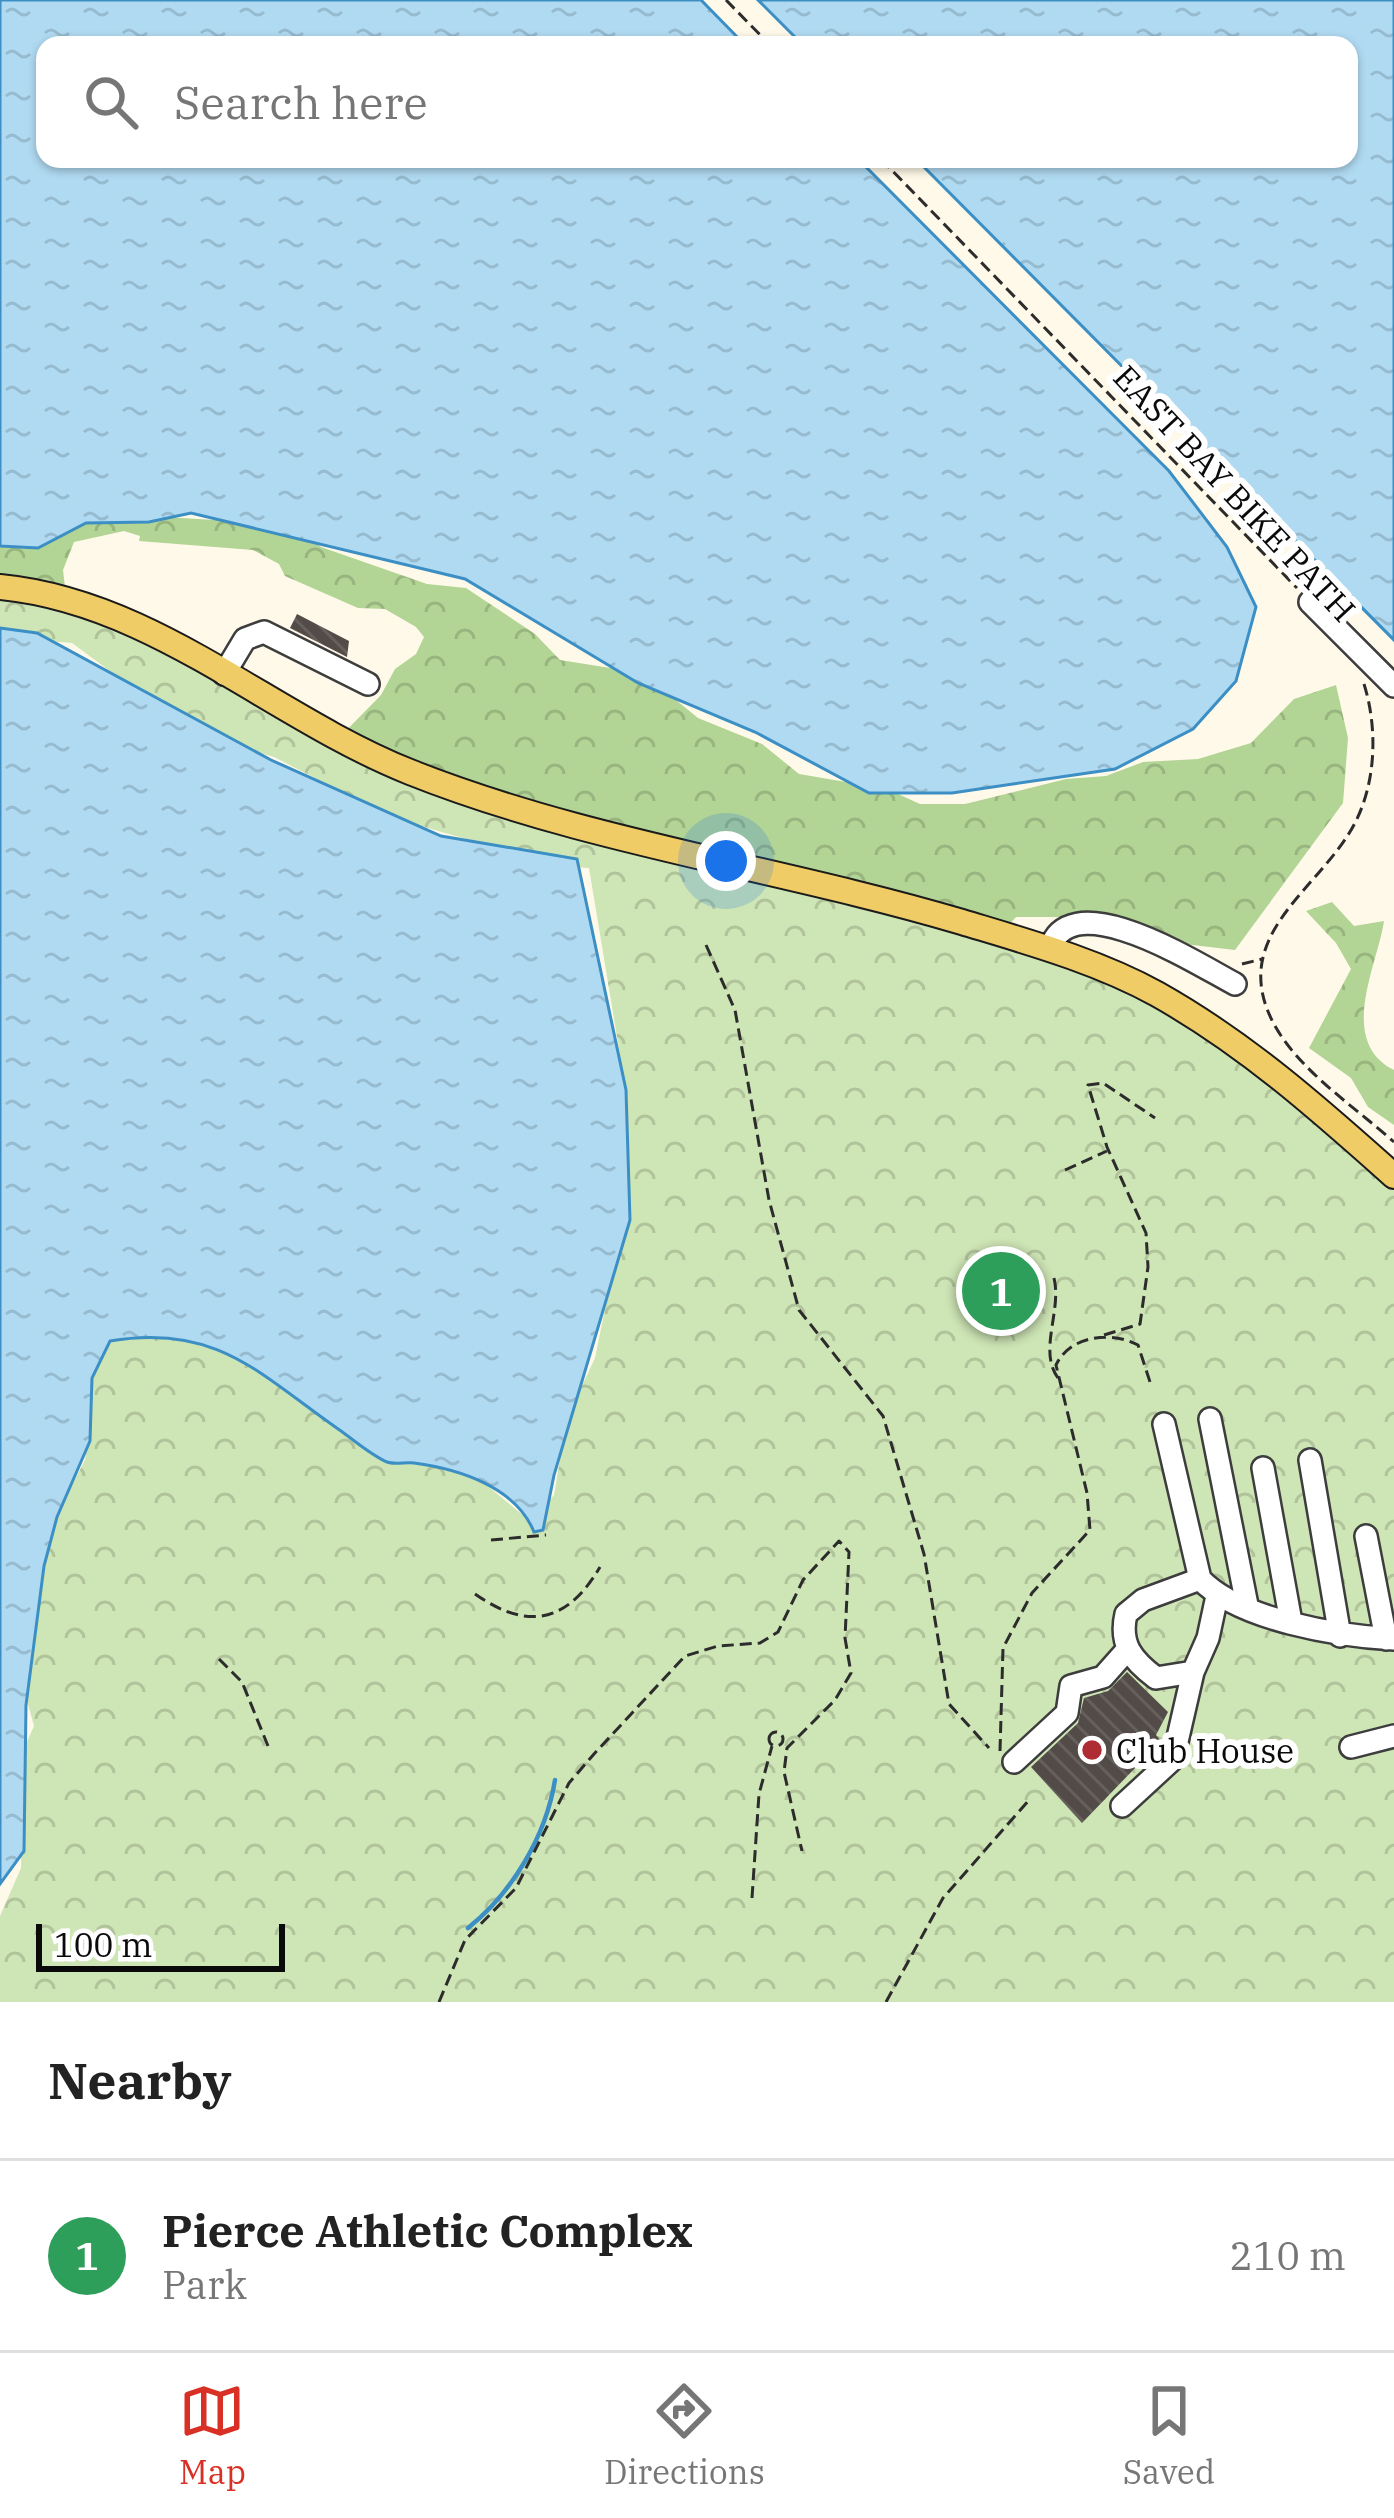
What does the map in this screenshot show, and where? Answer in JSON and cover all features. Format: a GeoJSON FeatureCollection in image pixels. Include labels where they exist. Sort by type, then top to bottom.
{"type":"FeatureCollection","features":[{"type":"Feature","properties":{"kind":"main road"},"geometry":{"type":"LineString","coordinates":[[0,587],[88,604],[164,638],[358,749],[453,788],[893,901],[1050,949],[1160,996],[1262,1062],[1394,1176]]}},
{"type":"Feature","properties":{"kind":"lane"},"geometry":{"type":"LineString","coordinates":[[1310,602],[1394,686]]}},
{"type":"Feature","properties":{"kind":"lane"},"geometry":{"type":"LineString","coordinates":[[224,674],[245,639],[264,632],[368,684]]}},
{"type":"Feature","properties":{"kind":"lane"},"geometry":{"type":"LineString","coordinates":[[1050,949],[1053,936],[1069,926],[1127,928],[1235,984]]}},
{"type":"Feature","properties":{"kind":"lane"},"geometry":{"type":"LineString","coordinates":[[1210,1419],[1246,1605]]}},
{"type":"Feature","properties":{"kind":"lane"},"geometry":{"type":"LineString","coordinates":[[1164,1424],[1200,1579],[1216,1596],[1340,1636],[1390,1639],[1366,1536]]}},
{"type":"Feature","properties":{"kind":"lane"},"geometry":{"type":"LineString","coordinates":[[1310,1460],[1340,1636]]}},
{"type":"Feature","properties":{"kind":"lane"},"geometry":{"type":"LineString","coordinates":[[1263,1468],[1291,1622]]}},
{"type":"Feature","properties":{"kind":"lane"},"geometry":{"type":"LineString","coordinates":[[1007,1758],[1067,1713],[1071,1686],[1102,1677],[1127,1651],[1126,1614],[1156,1594],[1200,1579]]}},
{"type":"Feature","properties":{"kind":"lane"},"geometry":{"type":"LineString","coordinates":[[1121,1806],[1173,1759],[1216,1596]]}},
{"type":"Feature","properties":{"kind":"lane"},"geometry":{"type":"LineString","coordinates":[[1127,1651],[1156,1678],[1193,1672]]}},
{"type":"Feature","properties":{"kind":"lane"},"geometry":{"type":"LineString","coordinates":[[1351,1747],[1394,1736]]}},
{"type":"Feature","properties":{"kind":"path"},"geometry":{"type":"LineString","coordinates":[[726,0],[761,36]]}},
{"type":"Feature","properties":{"kind":"path","name":"EAST BAY BIKE PATH"},"geometry":{"type":"LineString","coordinates":[[889,168],[1310,602]]}},
{"type":"Feature","properties":{"kind":"path"},"geometry":{"type":"LineString","coordinates":[[1362,677],[1372,749],[1361,812],[1348,836],[1274,928],[1263,953],[1263,980],[1270,1016],[1285,1040],[1394,1142]]}},
{"type":"Feature","properties":{"kind":"path"},"geometry":{"type":"LineString","coordinates":[[706,945],[735,1010],[770,1200],[799,1310],[883,1417],[924,1554],[949,1704],[989,1748]]}},
{"type":"Feature","properties":{"kind":"path"},"geometry":{"type":"LineString","coordinates":[[1059,1379],[1062,1353],[1140,1324],[1148,1267],[1146,1233],[1108,1150],[1090,1097],[1093,1081],[1118,1090],[1155,1118]]}},
{"type":"Feature","properties":{"kind":"path"},"geometry":{"type":"LineString","coordinates":[[1065,1171],[1108,1150]]}},
{"type":"Feature","properties":{"kind":"path"},"geometry":{"type":"LineString","coordinates":[[1007,1758],[1003,1648],[1032,1593],[1090,1531],[1088,1493],[1059,1379],[1048,1354],[1059,1305],[1054,1278]]}},
{"type":"Feature","properties":{"kind":"path"},"geometry":{"type":"LineString","coordinates":[[1097,1338],[1122,1337],[1138,1345],[1151,1385]]}},
{"type":"Feature","properties":{"kind":"path"},"geometry":{"type":"LineString","coordinates":[[490,1540],[546,1535]]}},
{"type":"Feature","properties":{"kind":"path"},"geometry":{"type":"LineString","coordinates":[[439,2002],[465,1940],[516,1888],[569,1783],[607,1739],[685,1657],[718,1646],[760,1643],[778,1632],[803,1580],[839,1541],[845,1543],[850,1673],[835,1700],[785,1745],[772,1746]]}},
{"type":"Feature","properties":{"kind":"path"},"geometry":{"type":"LineString","coordinates":[[475,1594],[500,1612],[548,1615],[570,1606],[600,1567]]}},
{"type":"Feature","properties":{"kind":"path"},"geometry":{"type":"LineString","coordinates":[[219,1659],[242,1682],[268,1746]]}},
{"type":"Feature","properties":{"kind":"path"},"geometry":{"type":"LineString","coordinates":[[752,1898],[759,1794],[772,1746],[769,1738],[775,1732],[785,1745],[784,1772],[802,1851]]}},
{"type":"Feature","properties":{"kind":"path"},"geometry":{"type":"LineString","coordinates":[[886,2002],[943,1898],[1030,1799]]}},
{"type":"Feature","properties":{"kind":"green space"},"geometry":{"type":"Polygon","coordinates":[[[81,512],[248,522],[299,532],[321,547],[427,584],[466,588],[535,634],[560,660],[629,671],[655,683],[698,718],[762,744],[799,774],[887,789],[920,804],[965,804],[1066,779],[1106,776],[1143,762],[1198,759],[1251,743],[1294,699],[1336,685],[1348,738],[1343,803],[1235,950],[1176,943],[1081,917],[1016,917],[999,935],[610,832],[339,738],[381,695],[395,669],[416,654],[424,637],[385,609],[358,608],[285,576],[279,564],[253,550],[139,541],[140,536],[124,531],[74,542],[63,570],[66,596],[0,586],[0,534],[81,512]]]}},
{"type":"Feature","properties":{"kind":"green space"},"geometry":{"type":"Polygon","coordinates":[[[0,586],[55,594],[410,771],[890,903],[1162,1000],[1394,1178],[1394,2002],[0,2002],[0,1916],[21,1868],[22,1753],[34,1726],[26,1697],[45,1538],[85,1460],[91,1422],[88,1364],[98,1340],[187,1329],[447,1452],[531,1522],[554,1495],[567,1418],[595,1358],[628,1197],[626,1091],[589,868],[561,866],[393,818],[274,757],[236,746],[137,691],[72,643],[0,637],[0,586]]]}},
{"type":"Feature","properties":{"kind":"green space"},"geometry":{"type":"Polygon","coordinates":[[[1332,902],[1354,926],[1384,921],[1364,1022],[1367,1041],[1377,1057],[1394,1070],[1394,1125],[1368,1107],[1351,1078],[1309,1048],[1351,969],[1336,943],[1306,911],[1332,902]]]}},
{"type":"Feature","properties":{"kind":"water"},"geometry":{"type":"Polygon","coordinates":[[[0,0],[701,0],[736,36],[36,36],[36,168],[867,168],[1169,471],[1227,547],[1256,607],[1236,681],[1193,729],[1115,769],[952,793],[869,793],[755,732],[638,683],[465,579],[191,513],[149,522],[86,523],[38,548],[0,546],[0,0]]]}},
{"type":"Feature","properties":{"kind":"water"},"geometry":{"type":"Polygon","coordinates":[[[758,0],[1394,0],[1394,640],[925,168],[1358,168],[1358,36],[794,36],[758,0]]]}},
{"type":"Feature","properties":{"kind":"water"},"geometry":{"type":"Polygon","coordinates":[[[0,628],[37,633],[271,760],[441,836],[577,859],[626,1090],[630,1220],[554,1475],[543,1530],[534,1532],[514,1503],[484,1483],[431,1466],[381,1459],[236,1358],[180,1340],[110,1341],[92,1378],[90,1441],[57,1517],[44,1566],[26,1705],[24,1851],[0,1884],[0,628]]]}},
{"type":"Feature","properties":{"kind":"building"},"geometry":{"type":"Polygon","coordinates":[[[297,614],[349,641],[347,657],[290,628],[297,614]]]}},
{"type":"Feature","properties":{"kind":"building","name":"Club House"},"geometry":{"type":"Polygon","coordinates":[[[1127,1672],[1168,1712],[1156,1735],[1161,1741],[1082,1823],[1031,1767],[1078,1723],[1084,1698],[1108,1691],[1127,1672]]]}},
{"type":"Feature","properties":{"kind":"waterway"},"geometry":{"type":"LineString","coordinates":[[468,1928],[499,1898],[525,1862],[544,1822],[555,1780]]}},
{"type":"Feature","properties":{"kind":"place","name":"Pierce Athletic Complex"},"geometry":{"type":"Point","coordinates":[1001,1291]}},
{"type":"Feature","properties":{"kind":"place","name":"Club House"},"geometry":{"type":"Point","coordinates":[1092,1750]}}]}
